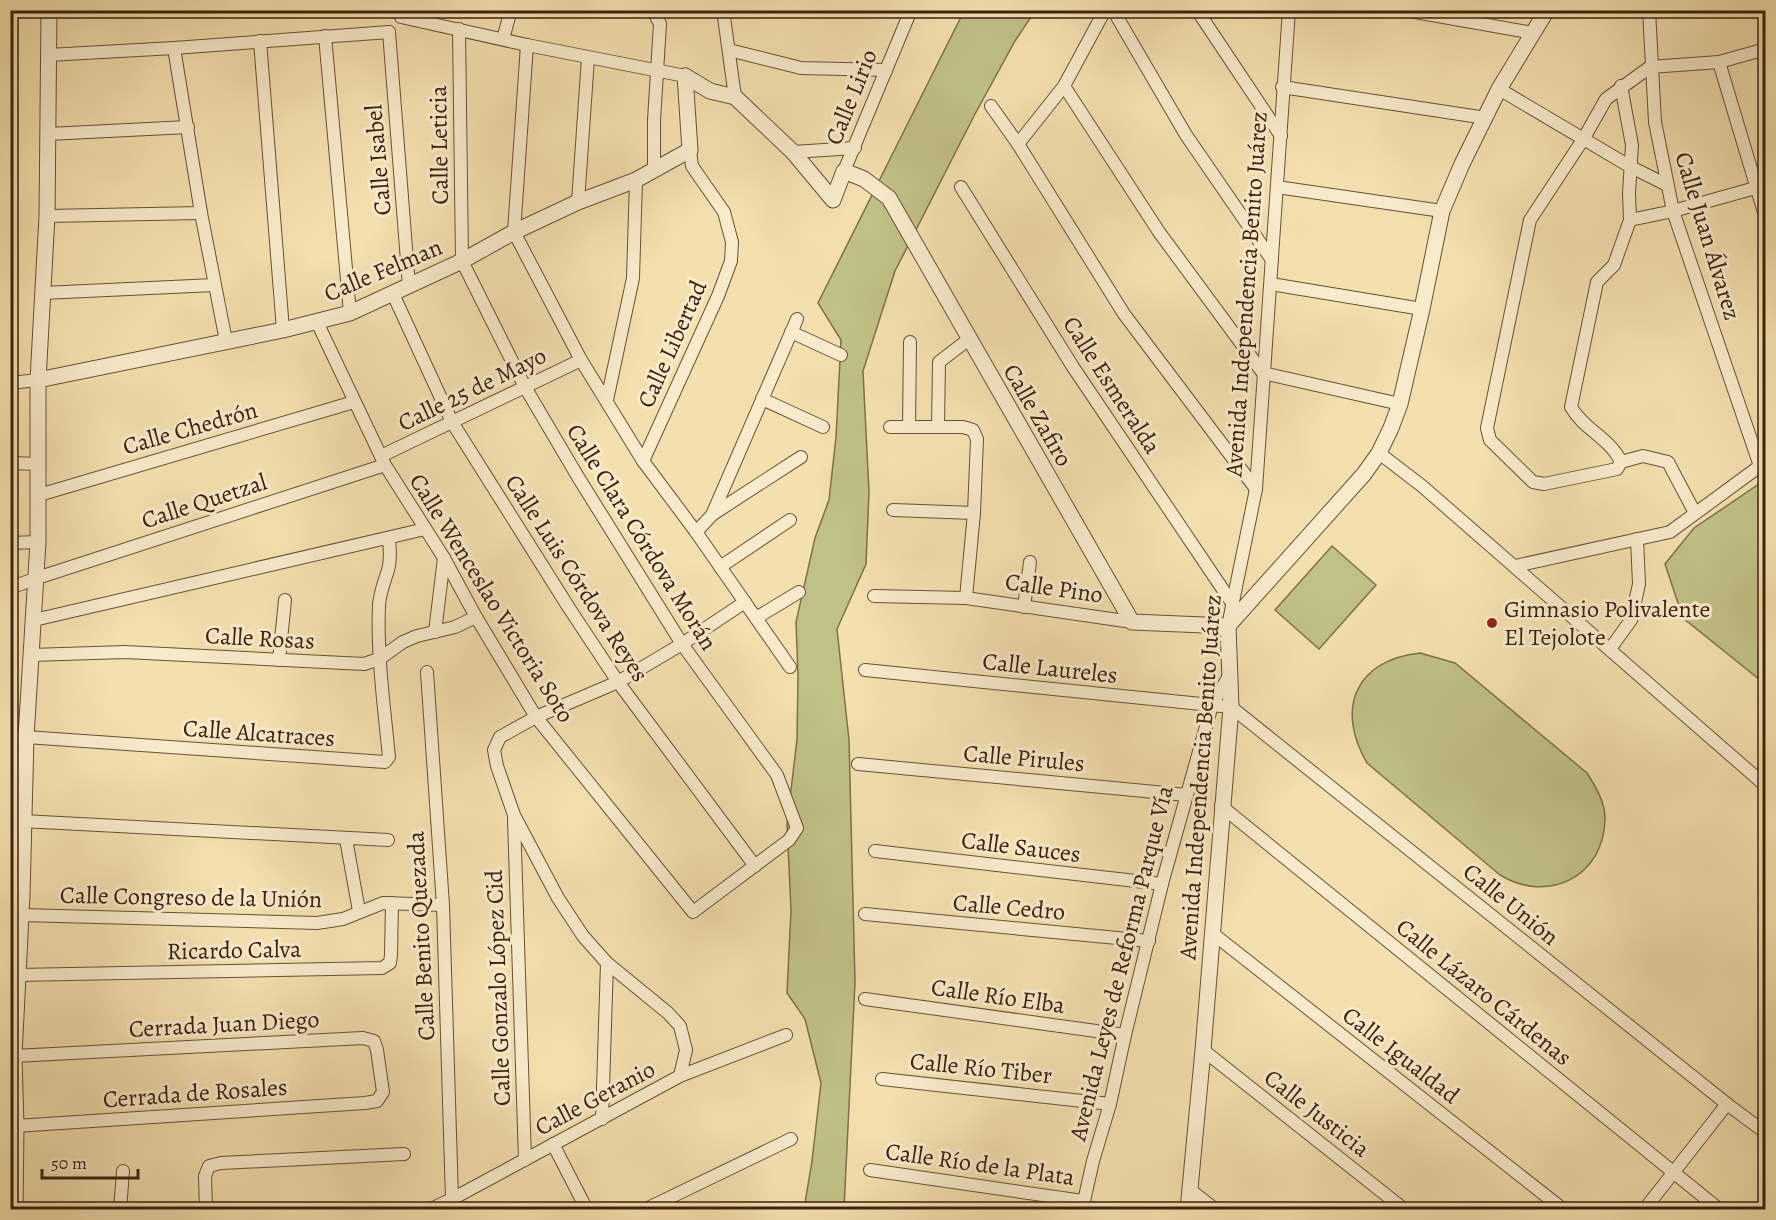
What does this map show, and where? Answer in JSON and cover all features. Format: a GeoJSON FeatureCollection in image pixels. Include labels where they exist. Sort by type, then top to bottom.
{"type":"FeatureCollection","features":[{"type":"Feature","properties":{"kind":"street"},"geometry":{"type":"LineString","coordinates":[[15,1209],[14,1056],[17,975],[15,956],[21,915],[16,896],[22,821],[18,737],[31,655],[37,578],[38,380],[47,216],[49,10]]}},
{"type":"Feature","properties":{"kind":"street"},"geometry":{"type":"LineString","coordinates":[[503,39],[511,10]]}},
{"type":"Feature","properties":{"kind":"street"},"geometry":{"type":"LineString","coordinates":[[653,10],[660,24],[654,171]]}},
{"type":"Feature","properties":{"kind":"street"},"geometry":{"type":"LineString","coordinates":[[723,10],[735,97]]}},
{"type":"Feature","properties":{"kind":"street","name":"Calle Lirio"},"geometry":{"type":"LineString","coordinates":[[793,152],[832,200],[910,10]]}},
{"type":"Feature","properties":{"kind":"street"},"geometry":{"type":"LineString","coordinates":[[1018,144],[1064,87],[1105,10]]}},
{"type":"Feature","properties":{"kind":"street"},"geometry":{"type":"LineString","coordinates":[[1113,10],[1186,135],[1272,260]]}},
{"type":"Feature","properties":{"kind":"street"},"geometry":{"type":"LineString","coordinates":[[1197,10],[1281,136]]}},
{"type":"Feature","properties":{"kind":"street"},"geometry":{"type":"LineString","coordinates":[[1404,10],[1533,33]]}},
{"type":"Feature","properties":{"kind":"street"},"geometry":{"type":"LineString","coordinates":[[1228,626],[1364,474],[1391,428],[1400,404],[1442,211],[1499,89],[1547,10]]}},
{"type":"Feature","properties":{"kind":"street","name":"Calle Juan Álvarez"},"geometry":{"type":"LineString","coordinates":[[1649,10],[1650,67],[1655,122],[1673,211],[1760,466],[1695,513]]}},
{"type":"Feature","properties":{"kind":"street","name":"Avenida Independencia Benito Juárez"},"geometry":{"type":"LineString","coordinates":[[1188,1209],[1231,707],[1228,676],[1228,626],[1256,489],[1288,11]]}},
{"type":"Feature","properties":{"kind":"street"},"geometry":{"type":"LineString","coordinates":[[48,55],[389,32],[402,14],[527,45],[685,76],[710,91],[735,97],[793,152],[855,148]]}},
{"type":"Feature","properties":{"kind":"street","name":"Calle Leticia"},"geometry":{"type":"LineString","coordinates":[[459,29],[462,261]]}},
{"type":"Feature","properties":{"kind":"street","name":"Calle Isabel"},"geometry":{"type":"LineString","coordinates":[[389,32],[409,286]]}},
{"type":"Feature","properties":{"kind":"street"},"geometry":{"type":"LineString","coordinates":[[325,36],[351,313]]}},
{"type":"Feature","properties":{"kind":"street"},"geometry":{"type":"LineString","coordinates":[[260,41],[283,330]]}},
{"type":"Feature","properties":{"kind":"street"},"geometry":{"type":"LineString","coordinates":[[527,45],[514,232],[581,360],[643,461],[696,532],[790,667]]}},
{"type":"Feature","properties":{"kind":"street"},"geometry":{"type":"LineString","coordinates":[[174,48],[201,213],[226,341]]}},
{"type":"Feature","properties":{"kind":"street"},"geometry":{"type":"LineString","coordinates":[[1515,566],[1670,531],[1695,513],[1668,462],[1643,456],[1621,462],[1617,469],[1544,484],[1533,482],[1490,440],[1487,428],[1530,220],[1584,138],[1606,99],[1650,67],[1719,62],[1766,49]]}},
{"type":"Feature","properties":{"kind":"street"},"geometry":{"type":"LineString","coordinates":[[729,50],[801,68],[886,70]]}},
{"type":"Feature","properties":{"kind":"street"},"geometry":{"type":"LineString","coordinates":[[578,202],[588,58]]}},
{"type":"Feature","properties":{"kind":"street"},"geometry":{"type":"LineString","coordinates":[[1719,62],[1761,187],[1766,219]]}},
{"type":"Feature","properties":{"kind":"street"},"geometry":{"type":"LineString","coordinates":[[685,76],[690,150]]}},
{"type":"Feature","properties":{"kind":"street"},"geometry":{"type":"LineString","coordinates":[[1621,86],[1632,145],[1630,220],[1614,265],[1597,282],[1571,407],[1577,418],[1617,453],[1621,462]]}},
{"type":"Feature","properties":{"kind":"street"},"geometry":{"type":"LineString","coordinates":[[1064,87],[1159,232],[1263,373],[1400,404]]}},
{"type":"Feature","properties":{"kind":"street"},"geometry":{"type":"LineString","coordinates":[[1282,87],[1486,118]]}},
{"type":"Feature","properties":{"kind":"street"},"geometry":{"type":"LineString","coordinates":[[1499,89],[1631,166],[1667,184]]}},
{"type":"Feature","properties":{"kind":"street"},"geometry":{"type":"LineString","coordinates":[[991,105],[1018,144],[1124,314],[1256,489]]}},
{"type":"Feature","properties":{"kind":"street"},"geometry":{"type":"LineString","coordinates":[[48,134],[188,128]]}},
{"type":"Feature","properties":{"kind":"street","name":"Calle Felman"},"geometry":{"type":"LineString","coordinates":[[38,380],[283,330],[351,313],[462,261],[514,232],[578,202],[636,180],[690,150]]}},
{"type":"Feature","properties":{"kind":"street","name":"Calle Libertad"},"geometry":{"type":"LineString","coordinates":[[643,461],[718,296],[731,261],[732,242],[724,212],[692,166],[690,150]]}},
{"type":"Feature","properties":{"kind":"street","name":"Calle Zafiro"},"geometry":{"type":"LineString","coordinates":[[844,171],[864,179],[889,198],[1132,622]]}},
{"type":"Feature","properties":{"kind":"street"},"geometry":{"type":"LineString","coordinates":[[607,400],[633,278],[636,180]]}},
{"type":"Feature","properties":{"kind":"street","name":"Calle Esmeralda"},"geometry":{"type":"LineString","coordinates":[[961,187],[1073,367],[1232,603]]}},
{"type":"Feature","properties":{"kind":"street"},"geometry":{"type":"LineString","coordinates":[[1277,187],[1442,211]]}},
{"type":"Feature","properties":{"kind":"street"},"geometry":{"type":"LineString","coordinates":[[1630,220],[1761,187]]}},
{"type":"Feature","properties":{"kind":"street"},"geometry":{"type":"LineString","coordinates":[[47,216],[201,213]]}},
{"type":"Feature","properties":{"kind":"street","name":"Calle Clara Córdova Morán"},"geometry":{"type":"LineString","coordinates":[[462,261],[525,387],[578,477],[682,644],[777,775],[797,828]]}},
{"type":"Feature","properties":{"kind":"street"},"geometry":{"type":"LineString","coordinates":[[1271,284],[1422,309]]}},
{"type":"Feature","properties":{"kind":"street"},"geometry":{"type":"LineString","coordinates":[[43,293],[214,285]]}},
{"type":"Feature","properties":{"kind":"street","name":"Calle Luis Córdova Reyes"},"geometry":{"type":"LineString","coordinates":[[393,294],[452,422],[569,608],[618,682],[755,866]]}},
{"type":"Feature","properties":{"kind":"street"},"geometry":{"type":"LineString","coordinates":[[712,515],[797,319]]}},
{"type":"Feature","properties":{"kind":"street","name":"Calle Wenceslao Victoria Soto"},"geometry":{"type":"LineString","coordinates":[[316,322],[383,461],[444,558],[476,617],[536,717],[693,912],[789,840],[797,828]]}},
{"type":"Feature","properties":{"kind":"street"},"geometry":{"type":"LineString","coordinates":[[791,332],[841,355]]}},
{"type":"Feature","properties":{"kind":"street"},"geometry":{"type":"LineString","coordinates":[[938,426],[939,362],[969,339]]}},
{"type":"Feature","properties":{"kind":"street"},"geometry":{"type":"LineString","coordinates":[[909,426],[910,342]]}},
{"type":"Feature","properties":{"kind":"street","name":"Calle 25 de Mayo"},"geometry":{"type":"LineString","coordinates":[[383,461],[452,422],[581,360]]}},
{"type":"Feature","properties":{"kind":"street"},"geometry":{"type":"LineString","coordinates":[[10,383],[38,380]]}},
{"type":"Feature","properties":{"kind":"street"},"geometry":{"type":"LineString","coordinates":[[762,399],[823,428]]}},
{"type":"Feature","properties":{"kind":"street","name":"Calle Chedrón"},"geometry":{"type":"LineString","coordinates":[[39,495],[354,402]]}},
{"type":"Feature","properties":{"kind":"street"},"geometry":{"type":"LineString","coordinates":[[890,427],[963,426],[973,430],[977,439],[974,513],[966,598]]}},
{"type":"Feature","properties":{"kind":"street"},"geometry":{"type":"LineString","coordinates":[[1378,453],[1422,486],[1766,786]]}},
{"type":"Feature","properties":{"kind":"street"},"geometry":{"type":"LineString","coordinates":[[696,532],[712,515],[801,457]]}},
{"type":"Feature","properties":{"kind":"street","name":"Calle Quetzal"},"geometry":{"type":"LineString","coordinates":[[10,588],[383,461]]}},
{"type":"Feature","properties":{"kind":"street"},"geometry":{"type":"LineString","coordinates":[[10,464],[39,464]]}},
{"type":"Feature","properties":{"kind":"street"},"geometry":{"type":"LineString","coordinates":[[892,510],[974,513]]}},
{"type":"Feature","properties":{"kind":"street"},"geometry":{"type":"LineString","coordinates":[[720,567],[790,520]]}},
{"type":"Feature","properties":{"kind":"street"},"geometry":{"type":"LineString","coordinates":[[34,620],[425,529]]}},
{"type":"Feature","properties":{"kind":"street"},"geometry":{"type":"LineString","coordinates":[[379,659],[380,590],[389,569],[391,553],[389,538]]}},
{"type":"Feature","properties":{"kind":"street"},"geometry":{"type":"LineString","coordinates":[[1610,649],[1631,620],[1639,584],[1637,539]]}},
{"type":"Feature","properties":{"kind":"street"},"geometry":{"type":"LineString","coordinates":[[10,543],[38,542]]}},
{"type":"Feature","properties":{"kind":"street"},"geometry":{"type":"LineString","coordinates":[[435,632],[444,558]]}},
{"type":"Feature","properties":{"kind":"street"},"geometry":{"type":"LineString","coordinates":[[1024,607],[1030,562]]}},
{"type":"Feature","properties":{"kind":"street"},"geometry":{"type":"LineString","coordinates":[[756,618],[799,592]]}},
{"type":"Feature","properties":{"kind":"street","name":"Calle Pino"},"geometry":{"type":"LineString","coordinates":[[874,596],[966,598],[1132,622],[1228,626]]}},
{"type":"Feature","properties":{"kind":"street"},"geometry":{"type":"LineString","coordinates":[[279,660],[285,600]]}},
{"type":"Feature","properties":{"kind":"street"},"geometry":{"type":"LineString","coordinates":[[680,1076],[686,1050],[680,1026],[668,1013],[607,963],[583,936],[558,898],[514,815],[497,766],[494,750],[500,737],[536,717],[618,682],[682,644],[745,602]]}},
{"type":"Feature","properties":{"kind":"street","name":"Calle Rosas"},"geometry":{"type":"LineString","coordinates":[[31,655],[125,652],[364,664],[379,659],[403,642],[455,627],[476,617]]}},
{"type":"Feature","properties":{"kind":"street","name":"Calle Alcatraces"},"geometry":{"type":"LineString","coordinates":[[18,737],[386,762],[389,756],[379,659]]}},
{"type":"Feature","properties":{"kind":"street","name":"Calle Laureles"},"geometry":{"type":"LineString","coordinates":[[865,670],[1231,707]]}},
{"type":"Feature","properties":{"kind":"street","name":"Calle Benito Quezada"},"geometry":{"type":"LineString","coordinates":[[427,672],[443,905],[452,1199]]}},
{"type":"Feature","properties":{"kind":"street","name":"Avenida Leyes de Reforma Parque Vía"},"geometry":{"type":"LineString","coordinates":[[1083,1205],[1110,1104],[1162,884],[1212,705],[1228,676]]}},
{"type":"Feature","properties":{"kind":"street","name":"Calle Unión"},"geometry":{"type":"LineString","coordinates":[[1231,707],[1766,1133]]}},
{"type":"Feature","properties":{"kind":"street","name":"Calle Pirules"},"geometry":{"type":"LineString","coordinates":[[858,764],[1187,795]]}},
{"type":"Feature","properties":{"kind":"street","name":"Calle Lázaro Cárdenas"},"geometry":{"type":"LineString","coordinates":[[1221,806],[1720,1209]]}},
{"type":"Feature","properties":{"kind":"street","name":"Calle Gonzalo López Cid"},"geometry":{"type":"LineString","coordinates":[[514,815],[525,1160]]}},
{"type":"Feature","properties":{"kind":"street"},"geometry":{"type":"LineString","coordinates":[[22,821],[388,840]]}},
{"type":"Feature","properties":{"kind":"street","name":"Calle Congreso de la Unión"},"geometry":{"type":"LineString","coordinates":[[346,839],[359,911]]}},
{"type":"Feature","properties":{"kind":"street","name":"Calle Sauces"},"geometry":{"type":"LineString","coordinates":[[875,851],[1162,884]]}},
{"type":"Feature","properties":{"kind":"street","name":"Calle Congreso de la Unión"},"geometry":{"type":"LineString","coordinates":[[21,915],[317,923],[343,919],[383,903],[443,905]]}},
{"type":"Feature","properties":{"kind":"street","name":"Ricardo Calva"},"geometry":{"type":"LineString","coordinates":[[17,975],[382,968],[390,963],[392,903]]}},
{"type":"Feature","properties":{"kind":"street","name":"Calle Cedro"},"geometry":{"type":"LineString","coordinates":[[865,914],[1149,941]]}},
{"type":"Feature","properties":{"kind":"street","name":"Calle Igualdad"},"geometry":{"type":"LineString","coordinates":[[1212,933],[1564,1209]]}},
{"type":"Feature","properties":{"kind":"street"},"geometry":{"type":"LineString","coordinates":[[602,1119],[607,963]]}},
{"type":"Feature","properties":{"kind":"street","name":"Calle Río Elba"},"geometry":{"type":"LineString","coordinates":[[865,999],[1125,1035]]}},
{"type":"Feature","properties":{"kind":"street","name":"Calle Geranio"},"geometry":{"type":"LineString","coordinates":[[429,1209],[452,1199],[680,1076],[786,1035]]}},
{"type":"Feature","properties":{"kind":"street","name":"Cerrada Juan Diego"},"geometry":{"type":"LineString","coordinates":[[14,1056],[363,1038],[374,1041],[377,1050],[383,1092],[377,1101]]}},
{"type":"Feature","properties":{"kind":"street","name":"Calle Justicia"},"geometry":{"type":"LineString","coordinates":[[1203,1050],[1405,1209]]}},
{"type":"Feature","properties":{"kind":"street","name":"Calle Río Tiber"},"geometry":{"type":"LineString","coordinates":[[882,1079],[1110,1104]]}},
{"type":"Feature","properties":{"kind":"street","name":"Cerrada de Rosales"},"geometry":{"type":"LineString","coordinates":[[16,1126],[377,1101]]}},
{"type":"Feature","properties":{"kind":"street"},"geometry":{"type":"LineString","coordinates":[[1644,1209],[1727,1104]]}},
{"type":"Feature","properties":{"kind":"street"},"geometry":{"type":"LineString","coordinates":[[644,1209],[791,1139]]}},
{"type":"Feature","properties":{"kind":"street"},"geometry":{"type":"LineString","coordinates":[[553,1144],[587,1209]]}},
{"type":"Feature","properties":{"kind":"street"},"geometry":{"type":"LineString","coordinates":[[206,1209],[205,1176],[209,1166],[221,1163],[404,1154]]}},
{"type":"Feature","properties":{"kind":"street","name":"Calle Río de la Plata"},"geometry":{"type":"LineString","coordinates":[[870,1170],[1083,1205]]}},
{"type":"Feature","properties":{"kind":"street"},"geometry":{"type":"LineString","coordinates":[[120,1209],[123,1171]]}},
{"type":"Feature","properties":{"kind":"street"},"geometry":{"type":"LineString","coordinates":[[1189,1189],[1216,1209]]}},
{"type":"Feature","properties":{"kind":"green space"},"geometry":{"type":"Polygon","coordinates":[[[964,11],[1035,11],[1015,41],[975,114],[895,271],[863,371],[869,492],[866,564],[837,629],[849,740],[855,982],[844,1209],[804,1209],[821,1083],[805,1019],[787,993],[791,910],[787,824],[797,739],[796,622],[815,538],[829,500],[836,437],[841,340],[818,303],[964,11]]]}},
{"type":"Feature","properties":{"kind":"green space"},"geometry":{"type":"Polygon","coordinates":[[[1765,480],[1765,684],[1683,618],[1665,564],[1694,528],[1765,480]]]}},
{"type":"Feature","properties":{"kind":"green space"},"geometry":{"type":"Polygon","coordinates":[[[1332,546],[1376,585],[1319,649],[1275,610],[1332,546]]]}},
{"type":"Feature","properties":{"kind":"green space"},"geometry":{"type":"Polygon","coordinates":[[[1420,653],[1455,663],[1587,773],[1597,789],[1605,813],[1602,839],[1595,856],[1584,870],[1570,880],[1537,887],[1518,883],[1500,875],[1367,763],[1357,743],[1353,724],[1353,706],[1358,690],[1367,676],[1380,665],[1398,657],[1420,653]]]}},
{"type":"Feature","properties":{"kind":"place","name":"Gimnasio Polivalente El Tejolote"},"geometry":{"type":"Point","coordinates":[1492,623]}}]}
